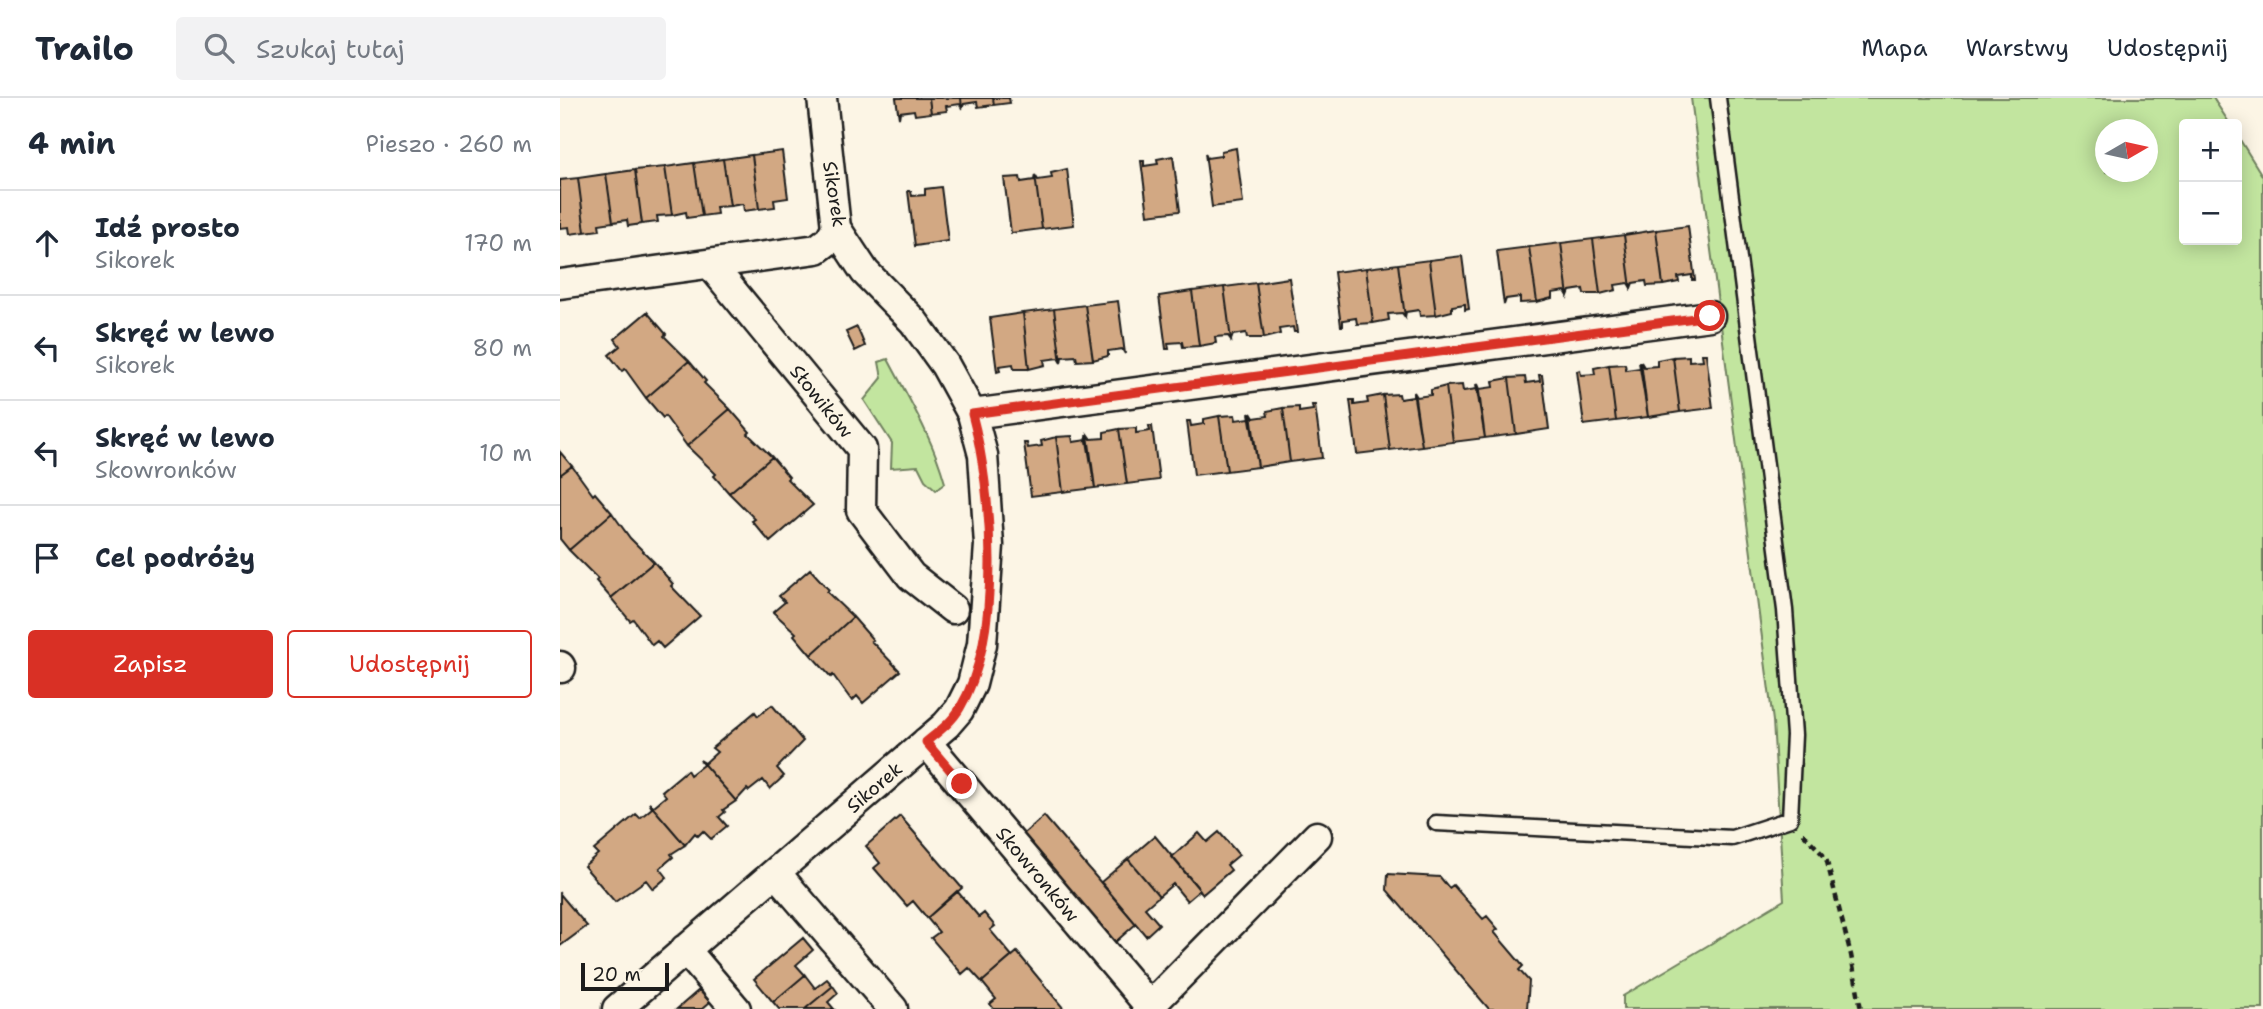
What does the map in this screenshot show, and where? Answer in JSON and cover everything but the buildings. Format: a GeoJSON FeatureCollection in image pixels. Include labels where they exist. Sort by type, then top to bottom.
{"type":"FeatureCollection","features":[{"type":"Feature","properties":{"kind":"street","name":"Sikorek"},"geometry":{"type":"LineString","coordinates":[[617,1009],[926,742],[959,710],[972,684],[982,644],[989,545],[983,455],[972,414],[914,322],[865,272],[836,228],[822,98]]}},
{"type":"Feature","properties":{"kind":"street"},"geometry":{"type":"LineString","coordinates":[[560,284],[711,265],[817,248],[828,240],[836,228]]}},
{"type":"Feature","properties":{"kind":"street","name":"Słowików"},"geometry":{"type":"LineString","coordinates":[[711,265],[862,449],[861,510],[911,576],[953,609]]}},
{"type":"Feature","properties":{"kind":"street"},"geometry":{"type":"LineString","coordinates":[[972,414],[1710,316]]}},
{"type":"Feature","properties":{"kind":"street","name":"Skowronków"},"geometry":{"type":"LineString","coordinates":[[926,742],[1150,1008],[1317,836]]}},
{"type":"Feature","properties":{"kind":"street"},"geometry":{"type":"LineString","coordinates":[[776,873],[893,1009]]}},
{"type":"Feature","properties":{"kind":"street"},"geometry":{"type":"LineString","coordinates":[[685,949],[736,1009]]}},
{"type":"Feature","properties":{"kind":"lane"},"geometry":{"type":"LineString","coordinates":[[1436,823],[1732,838],[1790,819],[1794,735],[1785,610],[1722,145],[1718,98]]}},
{"type":"Feature","properties":{"kind":"path"},"geometry":{"type":"LineString","coordinates":[[1790,819],[1826,858],[1852,955],[1861,1009]]}},
{"type":"Feature","properties":{"kind":"green space"},"geometry":{"type":"Polygon","coordinates":[[[1691,98],[2213,98],[2227,119],[2179,119],[2179,245],[2242,245],[2242,143],[2263,177],[2263,1009],[1623,1009],[1623,996],[1784,900],[1773,721],[1691,98]]]}},
{"type":"Feature","properties":{"kind":"green space"},"geometry":{"type":"Polygon","coordinates":[[[888,359],[920,420],[940,467],[945,483],[936,490],[925,480],[918,466],[891,468],[892,443],[864,400],[882,378],[879,362],[888,359]]]}},
{"type":"Feature","properties":{"kind":"route"},"geometry":{"type":"LineString","coordinates":[[962,784],[926,742],[959,710],[972,684],[982,644],[988,596],[989,545],[983,455],[972,414],[1710,316]]}}]}
